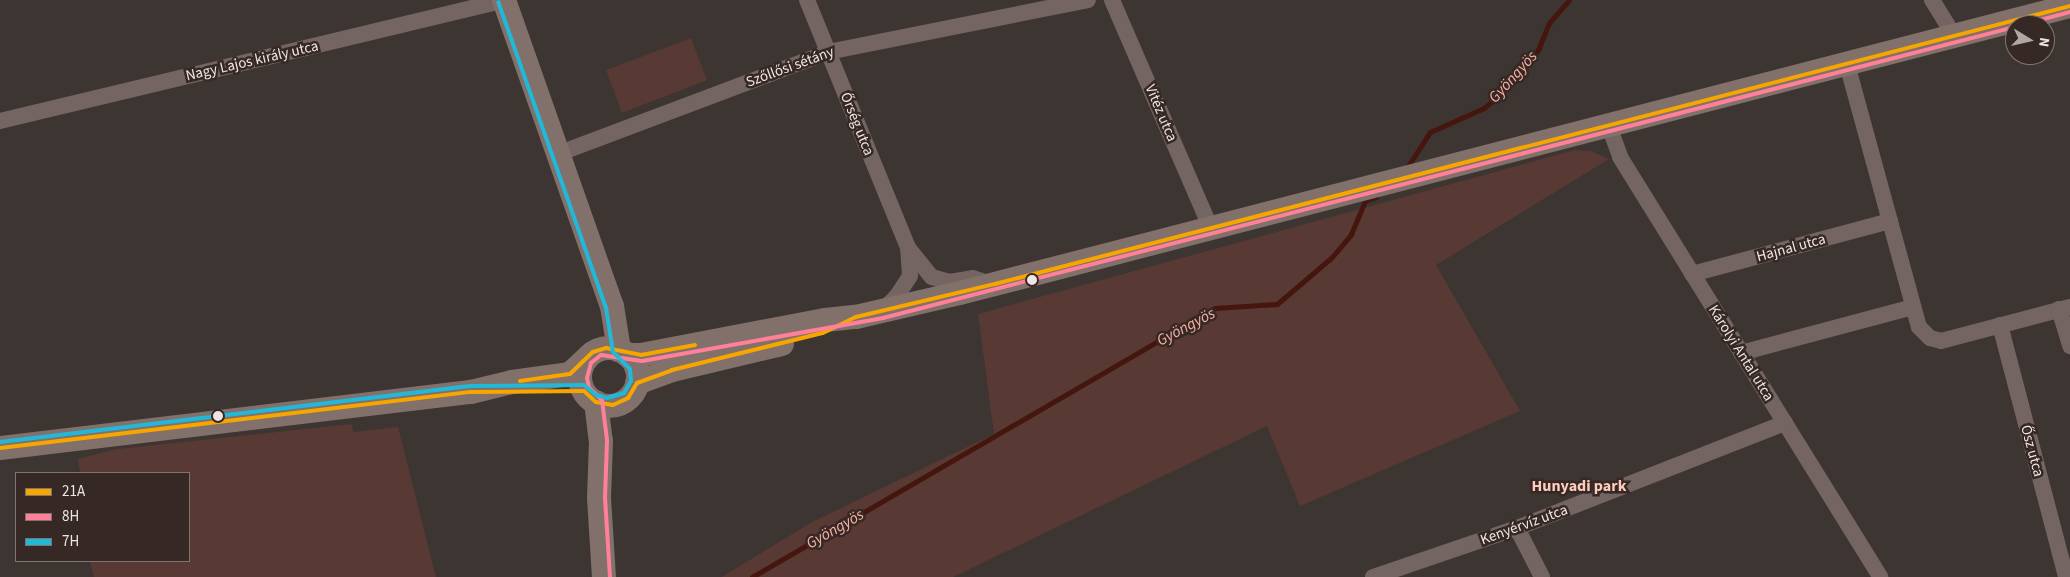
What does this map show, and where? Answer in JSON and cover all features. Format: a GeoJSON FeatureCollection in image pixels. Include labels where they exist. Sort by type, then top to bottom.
{"type":"FeatureCollection","features":[{"type":"Feature","properties":{"kind":"street"},"geometry":{"type":"LineString","coordinates":[[471,392],[600,399],[628,398],[637,383],[636,368],[623,352],[612,306],[505,0]]}},
{"type":"Feature","properties":{"kind":"street","name":"Nagy Lajos király utca"},"geometry":{"type":"LineString","coordinates":[[0,121],[505,0]]}},
{"type":"Feature","properties":{"kind":"street","name":"Őrség utca"},"geometry":{"type":"LineString","coordinates":[[807,0],[908,247],[932,277],[948,282],[973,278],[995,284]]}},
{"type":"Feature","properties":{"kind":"street","name":"Szőllősi sétány"},"geometry":{"type":"LineString","coordinates":[[560,153],[828,52],[1088,0]]}},
{"type":"Feature","properties":{"kind":"street","name":"Vitéz utca"},"geometry":{"type":"LineString","coordinates":[[1112,0],[1210,227]]}},
{"type":"Feature","properties":{"kind":"street"},"geometry":{"type":"LineString","coordinates":[[1932,0],[1954,37]]}},
{"type":"Feature","properties":{"kind":"street"},"geometry":{"type":"LineString","coordinates":[[0,448],[471,392],[512,382],[570,374],[590,356],[606,348],[641,356],[825,320],[881,312],[2070,6]]}},
{"type":"Feature","properties":{"kind":"street"},"geometry":{"type":"LineString","coordinates":[[1847,64],[1919,327],[1930,338],[1941,341],[2065,308],[2070,346]]}},
{"type":"Feature","properties":{"kind":"street","name":"Károlyi Antal utca"},"geometry":{"type":"LineString","coordinates":[[1609,126],[1620,157],[1880,577]]}},
{"type":"Feature","properties":{"kind":"street","name":"Hajnal utca"},"geometry":{"type":"LineString","coordinates":[[1692,274],[1890,221]]}},
{"type":"Feature","properties":{"kind":"street"},"geometry":{"type":"LineString","coordinates":[[586,233],[600,308],[590,356],[580,378],[600,399],[604,577]]}},
{"type":"Feature","properties":{"kind":"street","name":"Őrség utca"},"geometry":{"type":"LineString","coordinates":[[881,312],[898,296],[910,276],[908,247]]}},
{"type":"Feature","properties":{"kind":"street"},"geometry":{"type":"LineString","coordinates":[[1741,353],[1913,307]]}},
{"type":"Feature","properties":{"kind":"street"},"geometry":{"type":"LineString","coordinates":[[637,383],[672,370],[823,332],[856,317]]}},
{"type":"Feature","properties":{"kind":"street","name":"Ősz utca"},"geometry":{"type":"LineString","coordinates":[[2000,325],[2066,577]]}},
{"type":"Feature","properties":{"kind":"street","name":"Kenyérvíz utca"},"geometry":{"type":"LineString","coordinates":[[1373,577],[1518,528],[1785,423]]}},
{"type":"Feature","properties":{"kind":"street"},"geometry":{"type":"LineString","coordinates":[[1518,528],[1542,577]]}},
{"type":"Feature","properties":{"kind":"shaded area"},"geometry":{"type":"Polygon","coordinates":[[[691,38],[707,80],[622,113],[606,70],[691,38]]]}},
{"type":"Feature","properties":{"kind":"shaded area"},"geometry":{"type":"Polygon","coordinates":[[[1575,150],[1591,151],[1609,159],[1436,265],[1520,411],[1300,506],[1267,426],[953,577],[722,577],[812,522],[994,434],[978,314],[1575,150]]]}},
{"type":"Feature","properties":{"kind":"shaded area"},"geometry":{"type":"Polygon","coordinates":[[[352,424],[353,432],[398,427],[436,577],[94,577],[90,562],[190,562],[190,472],[80,472],[78,459],[117,449],[352,424]]]}},
{"type":"Feature","properties":{"kind":"waterway","name":"Gyöngyös"},"geometry":{"type":"LineString","coordinates":[[1406,169],[1430,132],[1484,108],[1503,92],[1538,50],[1549,23],[1569,0]]}},
{"type":"Feature","properties":{"kind":"waterway","name":"Gyöngyös"},"geometry":{"type":"LineString","coordinates":[[752,577],[1215,308],[1277,304],[1332,257],[1351,234],[1365,201],[1376,197]]}},
{"type":"Feature","properties":{"kind":"transit line","name":"7H"},"geometry":{"type":"LineString","coordinates":[[0,442],[470,386],[584,385],[596,395],[607,398],[624,393],[631,381],[630,369],[613,352],[606,308],[498,2]]}},
{"type":"Feature","properties":{"kind":"transit line","name":"21A"},"geometry":{"type":"LineString","coordinates":[[0,448],[471,392],[584,391],[596,402],[613,405],[628,398],[637,383],[672,370],[823,333],[856,317],[995,284],[2070,6]]}},
{"type":"Feature","properties":{"kind":"transit line","name":"8H"},"geometry":{"type":"LineString","coordinates":[[2055,16],[2070,12]]}},
{"type":"Feature","properties":{"kind":"transit line","name":"8H"},"geometry":{"type":"LineString","coordinates":[[610,577],[605,498],[607,440],[602,400],[589,388],[587,378],[591,363],[601,355],[642,361],[883,318],[2005,30]]}},
{"type":"Feature","properties":{"kind":"transit line","name":"21A"},"geometry":{"type":"LineString","coordinates":[[520,381],[570,374],[593,352],[606,348],[641,355],[695,345]]}},
{"type":"Feature","properties":{"kind":"district","name":"Hunyadi park"},"geometry":{"type":"Point","coordinates":[1579,486]}}]}
